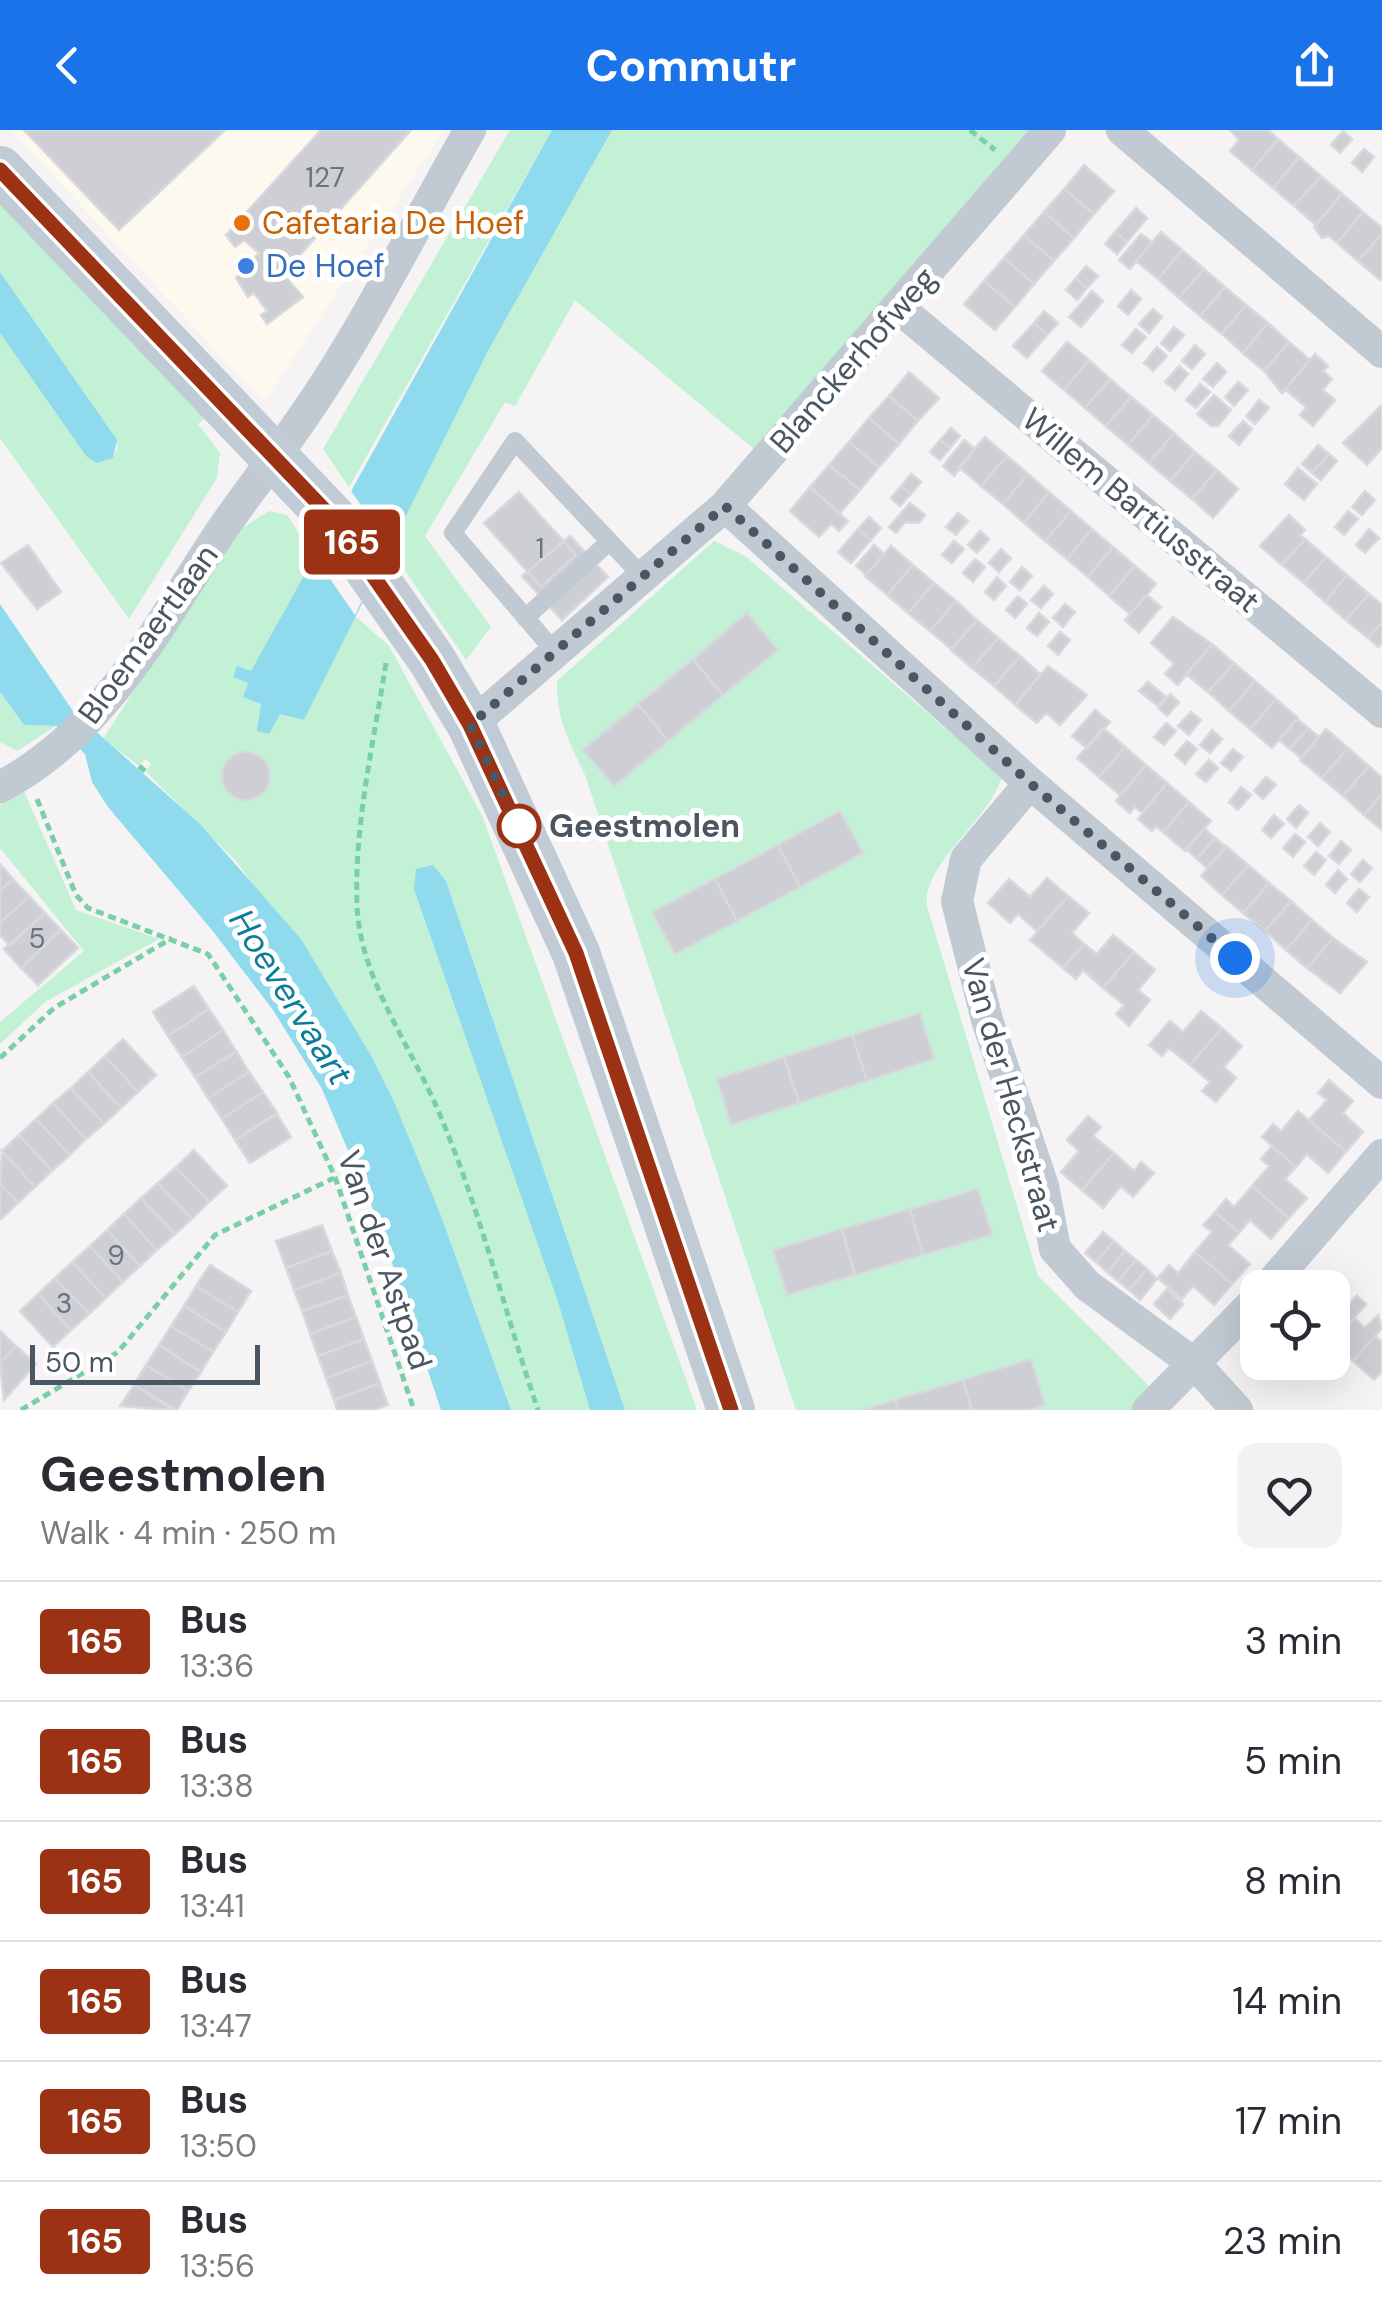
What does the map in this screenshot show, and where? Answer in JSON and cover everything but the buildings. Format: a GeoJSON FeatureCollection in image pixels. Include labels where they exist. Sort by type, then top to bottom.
{"type":"FeatureCollection","features":[{"type":"Feature","properties":{"kind":"street","name":"Bloemaertlaan"},"geometry":{"type":"LineString","coordinates":[[13,780],[78,732],[134,664],[271,457],[310,407],[470,130]]}},
{"type":"Feature","properties":{"kind":"street","name":"Blanckerhofweg"},"geometry":{"type":"LineString","coordinates":[[470,725],[725,506],[1050,130]]}},
{"type":"Feature","properties":{"kind":"street"},"geometry":{"type":"LineString","coordinates":[[1122,130],[1382,352]]}},
{"type":"Feature","properties":{"kind":"street"},"geometry":{"type":"LineString","coordinates":[[0,170],[334,520],[386,590],[470,725],[576,953],[731,1410]]}},
{"type":"Feature","properties":{"kind":"street","name":"Willem Bartiusstraat"},"geometry":{"type":"LineString","coordinates":[[900,308],[1382,712]]}},
{"type":"Feature","properties":{"kind":"street"},"geometry":{"type":"LineString","coordinates":[[725,506],[1030,783],[1382,1083]]}},
{"type":"Feature","properties":{"kind":"street","name":"Van der Heckstraat"},"geometry":{"type":"LineString","coordinates":[[1030,783],[966,859],[957,901],[987,1020],[1043,1186],[1055,1249],[1088,1286],[1196,1365],[1237,1410]]}},
{"type":"Feature","properties":{"kind":"street"},"geometry":{"type":"LineString","coordinates":[[1283,1270],[1382,1155]]}},
{"type":"Feature","properties":{"kind":"street"},"geometry":{"type":"LineString","coordinates":[[1148,1410],[1240,1317]]}},
{"type":"Feature","properties":{"kind":"lane"},"geometry":{"type":"LineString","coordinates":[[555,652],[453,532],[515,441],[643,577]]}},
{"type":"Feature","properties":{"kind":"lane"},"geometry":{"type":"LineString","coordinates":[[525,618],[610,542]]}},
{"type":"Feature","properties":{"kind":"path"},"geometry":{"type":"LineString","coordinates":[[386,590],[356,906],[369,966],[437,1108],[468,1190],[538,1410]]}},
{"type":"Feature","properties":{"kind":"path"},"geometry":{"type":"LineString","coordinates":[[139,766],[146,772]]}},
{"type":"Feature","properties":{"kind":"path","name":"Van der Astpad"},"geometry":{"type":"LineString","coordinates":[[13,780],[76,895],[88,908],[208,954],[300,1096],[335,1177],[414,1410]]}},
{"type":"Feature","properties":{"kind":"path"},"geometry":{"type":"LineString","coordinates":[[0,1058],[54,1008],[172,938]]}},
{"type":"Feature","properties":{"kind":"path"},"geometry":{"type":"LineString","coordinates":[[20,1410],[118,1352],[216,1235],[335,1177]]}},
{"type":"Feature","properties":{"kind":"shaded area","name":"De Hoef"},"geometry":{"type":"Polygon","coordinates":[[[11,130],[444,130],[264,402],[11,130]]]}},
{"type":"Feature","properties":{"kind":"green space"},"geometry":{"type":"Polygon","coordinates":[[[510,130],[552,130],[349,487],[323,449],[510,130]]]}},
{"type":"Feature","properties":{"kind":"green space"},"geometry":{"type":"Polygon","coordinates":[[[612,130],[1029,130],[755,450],[575,300],[515,406],[505,402],[425,536],[491,627],[466,660],[389,547],[488,351],[612,130]]]}},
{"type":"Feature","properties":{"kind":"green space"},"geometry":{"type":"Polygon","coordinates":[[[0,189],[208,416],[198,424],[220,453],[217,478],[129,619],[0,438],[0,333],[86,456],[113,458],[118,447],[0,272],[0,189]]]}},
{"type":"Feature","properties":{"kind":"green space"},"geometry":{"type":"Polygon","coordinates":[[[269,511],[287,515],[315,558],[251,671],[234,677],[248,683],[262,704],[304,720],[355,616],[389,646],[482,815],[697,1410],[625,1410],[446,881],[590,1410],[511,1410],[440,1213],[372,1057],[236,861],[146,772],[151,764],[145,759],[139,766],[103,739],[236,532],[269,511]]]}},
{"type":"Feature","properties":{"kind":"green space"},"geometry":{"type":"Polygon","coordinates":[[[714,541],[745,556],[1002,777],[984,810],[935,874],[927,906],[1038,1276],[1149,1386],[1138,1410],[796,1410],[585,775],[565,730],[557,694],[557,681],[714,541]]]}},
{"type":"Feature","properties":{"kind":"green space"},"geometry":{"type":"Polygon","coordinates":[[[0,692],[24,725],[56,726],[17,751],[0,742],[0,692]]]}},
{"type":"Feature","properties":{"kind":"green space"},"geometry":{"type":"Polygon","coordinates":[[[24,791],[76,910],[159,939],[45,1002],[0,1044],[0,1022],[84,951],[0,848],[0,804],[24,791]]]}},
{"type":"Feature","properties":{"kind":"water"},"geometry":{"type":"Polygon","coordinates":[[[552,130],[612,130],[488,351],[304,720],[280,714],[269,734],[257,731],[261,704],[243,697],[248,683],[233,677],[237,666],[251,671],[552,130]]]}},
{"type":"Feature","properties":{"kind":"water"},"geometry":{"type":"Polygon","coordinates":[[[0,272],[117,440],[113,458],[97,463],[86,456],[0,333],[0,272]]]}},
{"type":"Feature","properties":{"kind":"water","name":"Hoevervaart"},"geometry":{"type":"Polygon","coordinates":[[[0,604],[73,711],[200,824],[301,939],[372,1057],[395,1104],[440,1213],[511,1410],[441,1410],[378,1221],[322,1089],[273,1010],[212,930],[108,807],[92,782],[85,754],[57,726],[24,725],[0,692],[0,604]]]}},
{"type":"Feature","properties":{"kind":"water"},"geometry":{"type":"Polygon","coordinates":[[[433,865],[446,881],[625,1410],[590,1410],[559,1305],[414,889],[416,869],[433,865]]]}},
{"type":"Feature","properties":{"kind":"pier"},"geometry":{"type":"Polygon","coordinates":[[[349,488],[389,545],[355,615],[315,557],[349,488]]]}},
{"type":"Feature","properties":{"kind":"bus line","name":"165"},"geometry":{"type":"LineString","coordinates":[[0,170],[334,520],[432,660],[470,725],[576,953],[731,1410]]}},
{"type":"Feature","properties":{"kind":"place","name":"Cafetaria De Hoef"},"geometry":{"type":"Point","coordinates":[242,223]}},
{"type":"Feature","properties":{"kind":"place","name":"De Hoef"},"geometry":{"type":"Point","coordinates":[246,266]}},
{"type":"Feature","properties":{"kind":"place","name":"Geestmolen"},"geometry":{"type":"Point","coordinates":[519,826]}},
{"type":"Feature","properties":{"kind":"route"},"geometry":{"type":"LineString","coordinates":[[519,826],[522,834],[470,725],[725,506],[1030,783],[1235,958]]}}]}
